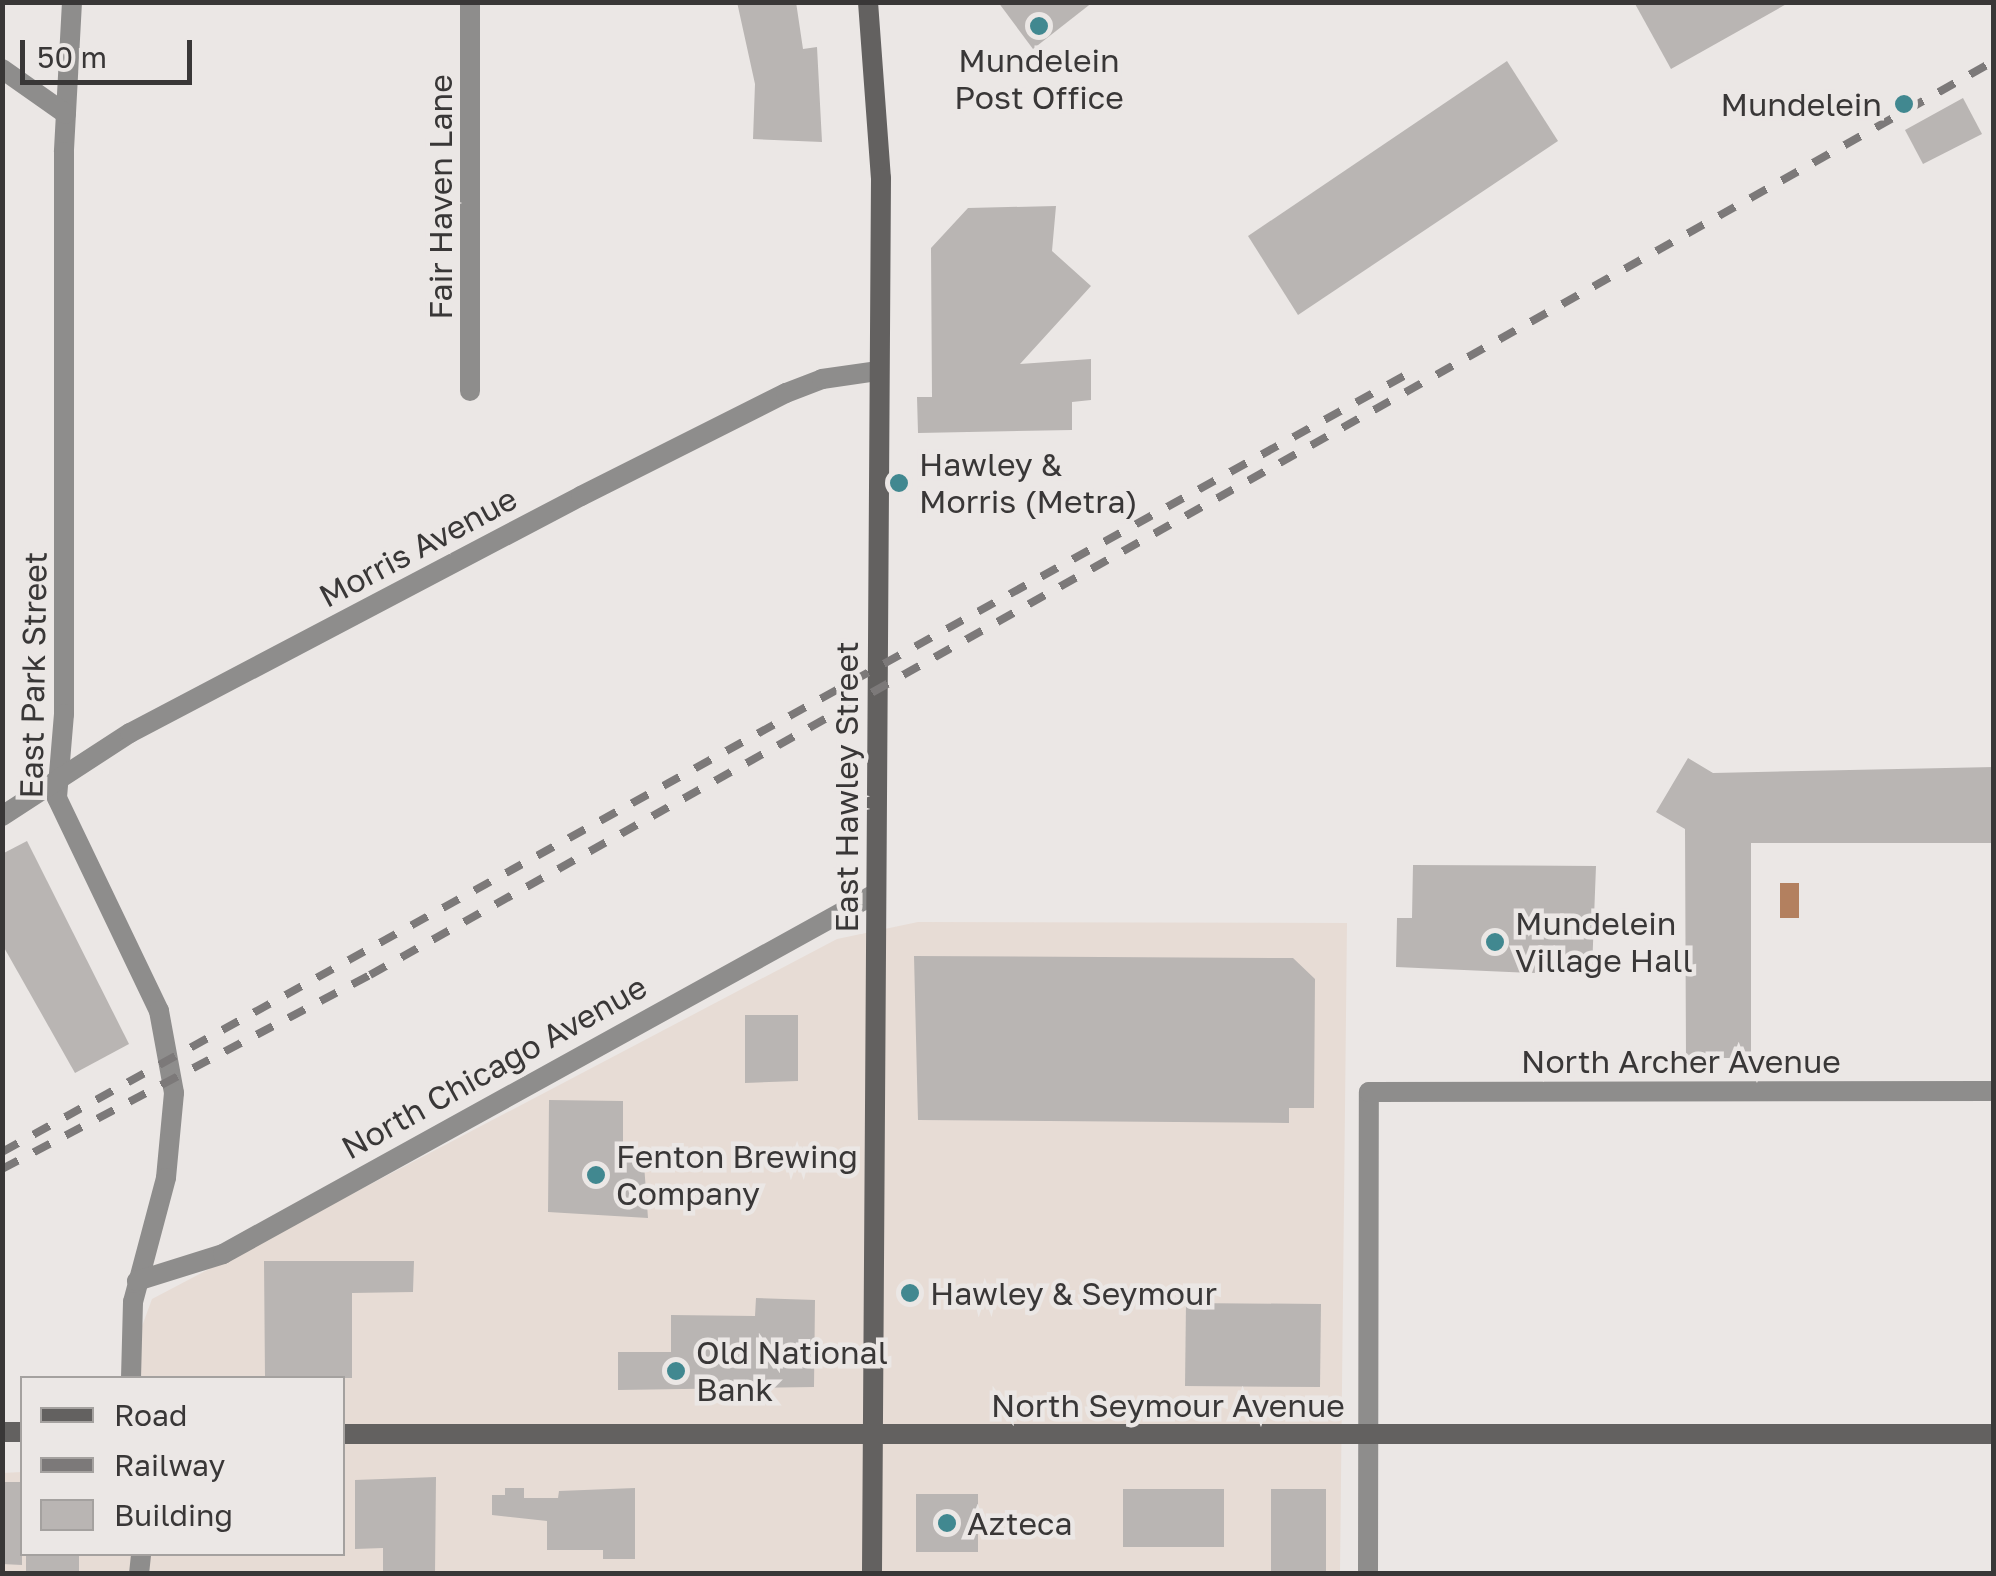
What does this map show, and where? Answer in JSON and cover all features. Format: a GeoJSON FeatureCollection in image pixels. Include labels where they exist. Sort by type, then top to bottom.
{"type":"FeatureCollection","features":[{"type":"Feature","properties":{"kind":"street","name":"East Park Street"},"geometry":{"type":"LineString","coordinates":[[72,2],[66,114],[59,776],[65,825],[159,1011],[174,1093],[166,1178],[137,1281],[131,1376]]}},
{"type":"Feature","properties":{"kind":"street","name":"Fair Haven Lane"},"geometry":{"type":"LineString","coordinates":[[470,2],[470,391]]}},
{"type":"Feature","properties":{"kind":"street","name":"East Hawley Street"},"geometry":{"type":"LineString","coordinates":[[868,2],[880,136],[872,1574]]}},
{"type":"Feature","properties":{"kind":"street"},"geometry":{"type":"LineString","coordinates":[[2,69],[66,114]]}},
{"type":"Feature","properties":{"kind":"street","name":"Morris Avenue"},"geometry":{"type":"LineString","coordinates":[[2,816],[59,776],[786,393],[822,379],[878,371]]}},
{"type":"Feature","properties":{"kind":"street","name":"North Chicago Avenue"},"geometry":{"type":"LineString","coordinates":[[137,1281],[223,1254],[875,894]]}},
{"type":"Feature","properties":{"kind":"street","name":"North Archer Avenue"},"geometry":{"type":"LineString","coordinates":[[1370,1435],[1369,1092],[1994,1090]]}},
{"type":"Feature","properties":{"kind":"street","name":"North Seymour Avenue"},"geometry":{"type":"LineString","coordinates":[[345,1434],[1994,1434]]}},
{"type":"Feature","properties":{"kind":"street"},"geometry":{"type":"LineString","coordinates":[[1368,1574],[1370,1435]]}},
{"type":"Feature","properties":{"kind":"shaded area"},"geometry":{"type":"Polygon","coordinates":[[[1780,883],[1799,883],[1799,918],[1780,918],[1780,883]]]}},
{"type":"Feature","properties":{"kind":"shaded area"},"geometry":{"type":"Polygon","coordinates":[[[918,922],[1347,923],[1340,1573],[3,1573],[2,1473],[20,1472],[20,1556],[345,1556],[345,1376],[124,1376],[152,1299],[837,939],[918,922]]]}},
{"type":"Feature","properties":{"kind":"building"},"geometry":{"type":"Polygon","coordinates":[[[737,2],[796,2],[803,49],[817,47],[822,142],[753,139],[755,84],[737,2]]]}},
{"type":"Feature","properties":{"kind":"building","name":"Mundelein Post Office"},"geometry":{"type":"Polygon","coordinates":[[[998,2],[1093,2],[1033,49],[998,2]]]}},
{"type":"Feature","properties":{"kind":"building"},"geometry":{"type":"Polygon","coordinates":[[[1634,2],[1790,2],[1671,69],[1634,2]]]}},
{"type":"Feature","properties":{"kind":"building"},"geometry":{"type":"Polygon","coordinates":[[[1507,61],[1558,141],[1298,315],[1248,236],[1507,61]]]}},
{"type":"Feature","properties":{"kind":"building"},"geometry":{"type":"Polygon","coordinates":[[[1963,98],[1982,134],[1923,164],[1905,130],[1963,98]]]}},
{"type":"Feature","properties":{"kind":"building"},"geometry":{"type":"Polygon","coordinates":[[[1056,206],[1052,251],[1091,286],[1020,364],[1091,359],[1091,400],[1072,402],[1072,430],[918,433],[917,397],[932,397],[931,248],[968,208],[1056,206]]]}},
{"type":"Feature","properties":{"kind":"building"},"geometry":{"type":"Polygon","coordinates":[[[1688,758],[1713,773],[1994,767],[1994,843],[1751,843],[1751,1058],[1686,1058],[1685,829],[1656,812],[1688,758]]]}},
{"type":"Feature","properties":{"kind":"building"},"geometry":{"type":"Polygon","coordinates":[[[27,841],[129,1044],[75,1073],[2,944],[2,854],[27,841]]]}},
{"type":"Feature","properties":{"kind":"building","name":"Mundelein Village Hall"},"geometry":{"type":"Polygon","coordinates":[[[1413,865],[1596,866],[1592,970],[1579,975],[1396,967],[1397,918],[1412,918],[1413,865]]]}},
{"type":"Feature","properties":{"kind":"building"},"geometry":{"type":"Polygon","coordinates":[[[914,956],[1293,958],[1315,979],[1314,1108],[1289,1108],[1289,1123],[918,1120],[914,956]]]}},
{"type":"Feature","properties":{"kind":"building"},"geometry":{"type":"Polygon","coordinates":[[[745,1015],[798,1015],[798,1081],[745,1083],[745,1015]]]}},
{"type":"Feature","properties":{"kind":"building","name":"Fenton Brewing Company"},"geometry":{"type":"Polygon","coordinates":[[[549,1100],[623,1101],[623,1151],[643,1151],[648,1218],[548,1212],[549,1100]]]}},
{"type":"Feature","properties":{"kind":"building"},"geometry":{"type":"Polygon","coordinates":[[[264,1261],[414,1261],[413,1292],[352,1293],[352,1378],[265,1376],[264,1261]]]}},
{"type":"Feature","properties":{"kind":"building"},"geometry":{"type":"Polygon","coordinates":[[[756,1298],[815,1300],[814,1387],[618,1390],[618,1352],[671,1352],[671,1315],[755,1316],[756,1298]]]}},
{"type":"Feature","properties":{"kind":"building"},"geometry":{"type":"Polygon","coordinates":[[[1186,1303],[1321,1304],[1320,1387],[1185,1386],[1186,1303]]]}},
{"type":"Feature","properties":{"kind":"building"},"geometry":{"type":"Polygon","coordinates":[[[436,1477],[435,1574],[383,1574],[383,1548],[355,1549],[355,1480],[436,1477]]]}},
{"type":"Feature","properties":{"kind":"building"},"geometry":{"type":"Polygon","coordinates":[[[2,1482],[20,1482],[22,1565],[2,1564],[2,1482]]]}},
{"type":"Feature","properties":{"kind":"building"},"geometry":{"type":"Polygon","coordinates":[[[505,1488],[524,1488],[524,1498],[558,1498],[559,1491],[635,1488],[635,1559],[603,1559],[603,1550],[547,1550],[547,1521],[492,1515],[492,1495],[505,1495],[505,1488]]]}},
{"type":"Feature","properties":{"kind":"building"},"geometry":{"type":"Polygon","coordinates":[[[1123,1489],[1224,1489],[1224,1547],[1123,1547],[1123,1489]]]}},
{"type":"Feature","properties":{"kind":"building"},"geometry":{"type":"Polygon","coordinates":[[[1271,1489],[1326,1489],[1326,1574],[1271,1574],[1271,1489]]]}},
{"type":"Feature","properties":{"kind":"building","name":"Azteca"},"geometry":{"type":"Polygon","coordinates":[[[916,1494],[978,1494],[978,1552],[916,1552],[916,1494]]]}},
{"type":"Feature","properties":{"kind":"building"},"geometry":{"type":"Polygon","coordinates":[[[26,1556],[79,1556],[79,1574],[26,1574],[26,1556]]]}},
{"type":"Feature","properties":{"kind":"railway"},"geometry":{"type":"LineString","coordinates":[[2,1169],[370,975],[1994,61]]}},
{"type":"Feature","properties":{"kind":"railway"},"geometry":{"type":"LineString","coordinates":[[2,1152],[1411,372]]}},
{"type":"Feature","properties":{"kind":"place","name":"Mundelein Post Office"},"geometry":{"type":"Point","coordinates":[1039,26]}},
{"type":"Feature","properties":{"kind":"place","name":"Mundelein"},"geometry":{"type":"Point","coordinates":[1904,104]}},
{"type":"Feature","properties":{"kind":"place","name":"Hawley & Morris (Metra)"},"geometry":{"type":"Point","coordinates":[899,483]}},
{"type":"Feature","properties":{"kind":"place","name":"Mundelein Village Hall"},"geometry":{"type":"Point","coordinates":[1495,942]}},
{"type":"Feature","properties":{"kind":"place","name":"Fenton Brewing Company"},"geometry":{"type":"Point","coordinates":[596,1175]}},
{"type":"Feature","properties":{"kind":"place","name":"Hawley & Seymour"},"geometry":{"type":"Point","coordinates":[910,1293]}},
{"type":"Feature","properties":{"kind":"place","name":"Old National Bank"},"geometry":{"type":"Point","coordinates":[676,1371]}},
{"type":"Feature","properties":{"kind":"place","name":"Azteca"},"geometry":{"type":"Point","coordinates":[947,1523]}}]}
